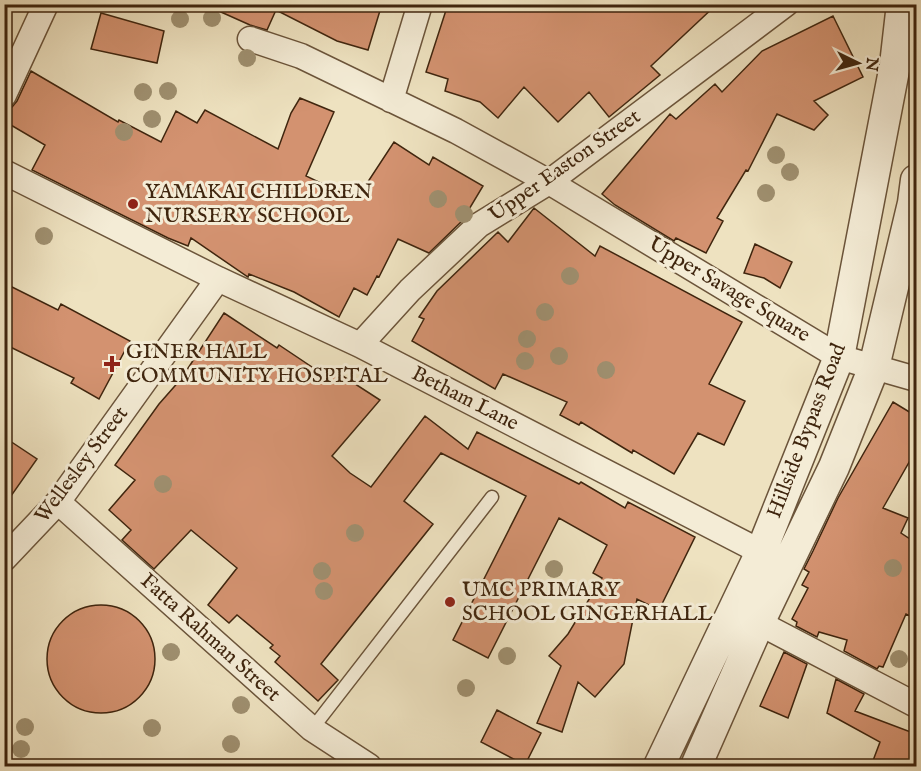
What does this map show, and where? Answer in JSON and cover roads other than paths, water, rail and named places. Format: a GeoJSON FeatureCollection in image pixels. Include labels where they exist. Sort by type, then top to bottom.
{"type":"FeatureCollection","features":[{"type":"Feature","properties":{"kind":"street"},"geometry":{"type":"LineString","coordinates":[[4,95],[46,4]]}},
{"type":"Feature","properties":{"kind":"street"},"geometry":{"type":"LineString","coordinates":[[391,100],[420,4]]}},
{"type":"Feature","properties":{"kind":"street","name":"Upper Easton Street"},"geometry":{"type":"LineString","coordinates":[[360,345],[410,290],[479,225],[549,182],[786,4]]}},
{"type":"Feature","properties":{"kind":"street","name":"Hillside Bypass Road"},"geometry":{"type":"LineString","coordinates":[[659,766],[761,552],[839,357],[895,65],[902,4]]}},
{"type":"Feature","properties":{"kind":"street","name":"Upper Savage Square"},"geometry":{"type":"LineString","coordinates":[[250,39],[301,56],[456,131],[549,182],[839,357],[916,379]]}},
{"type":"Feature","properties":{"kind":"street","name":"Betham Lane"},"geometry":{"type":"LineString","coordinates":[[4,172],[218,279],[360,345],[761,552]]}},
{"type":"Feature","properties":{"kind":"street","name":"Hillside Bypass Road"},"geometry":{"type":"LineString","coordinates":[[696,766],[759,622],[834,468],[874,367],[913,203],[916,180]]}},
{"type":"Feature","properties":{"kind":"street","name":"Wellesley Street"},"geometry":{"type":"LineString","coordinates":[[4,560],[58,502],[218,279]]}},
{"type":"Feature","properties":{"kind":"street","name":"Fatta Rahman Street"},"geometry":{"type":"LineString","coordinates":[[58,502],[312,729],[369,766]]}},
{"type":"Feature","properties":{"kind":"street"},"geometry":{"type":"LineString","coordinates":[[759,622],[916,705]]}},
{"type":"Feature","properties":{"kind":"lane"},"geometry":{"type":"LineString","coordinates":[[312,729],[492,497]]}},
{"type":"Feature","properties":{"kind":"place","name":"YAMAKAI CHILDREN NURSERY SCHOOL"},"geometry":{"type":"Point","coordinates":[133,204]}},
{"type":"Feature","properties":{"kind":"place","name":"GINER HALL COMMUNITY HOSPITAL"},"geometry":{"type":"Point","coordinates":[112,364]}},
{"type":"Feature","properties":{"kind":"place","name":"UMC PRIMARY SCHOOL GINGERHALL"},"geometry":{"type":"Point","coordinates":[450,602]}}]}
